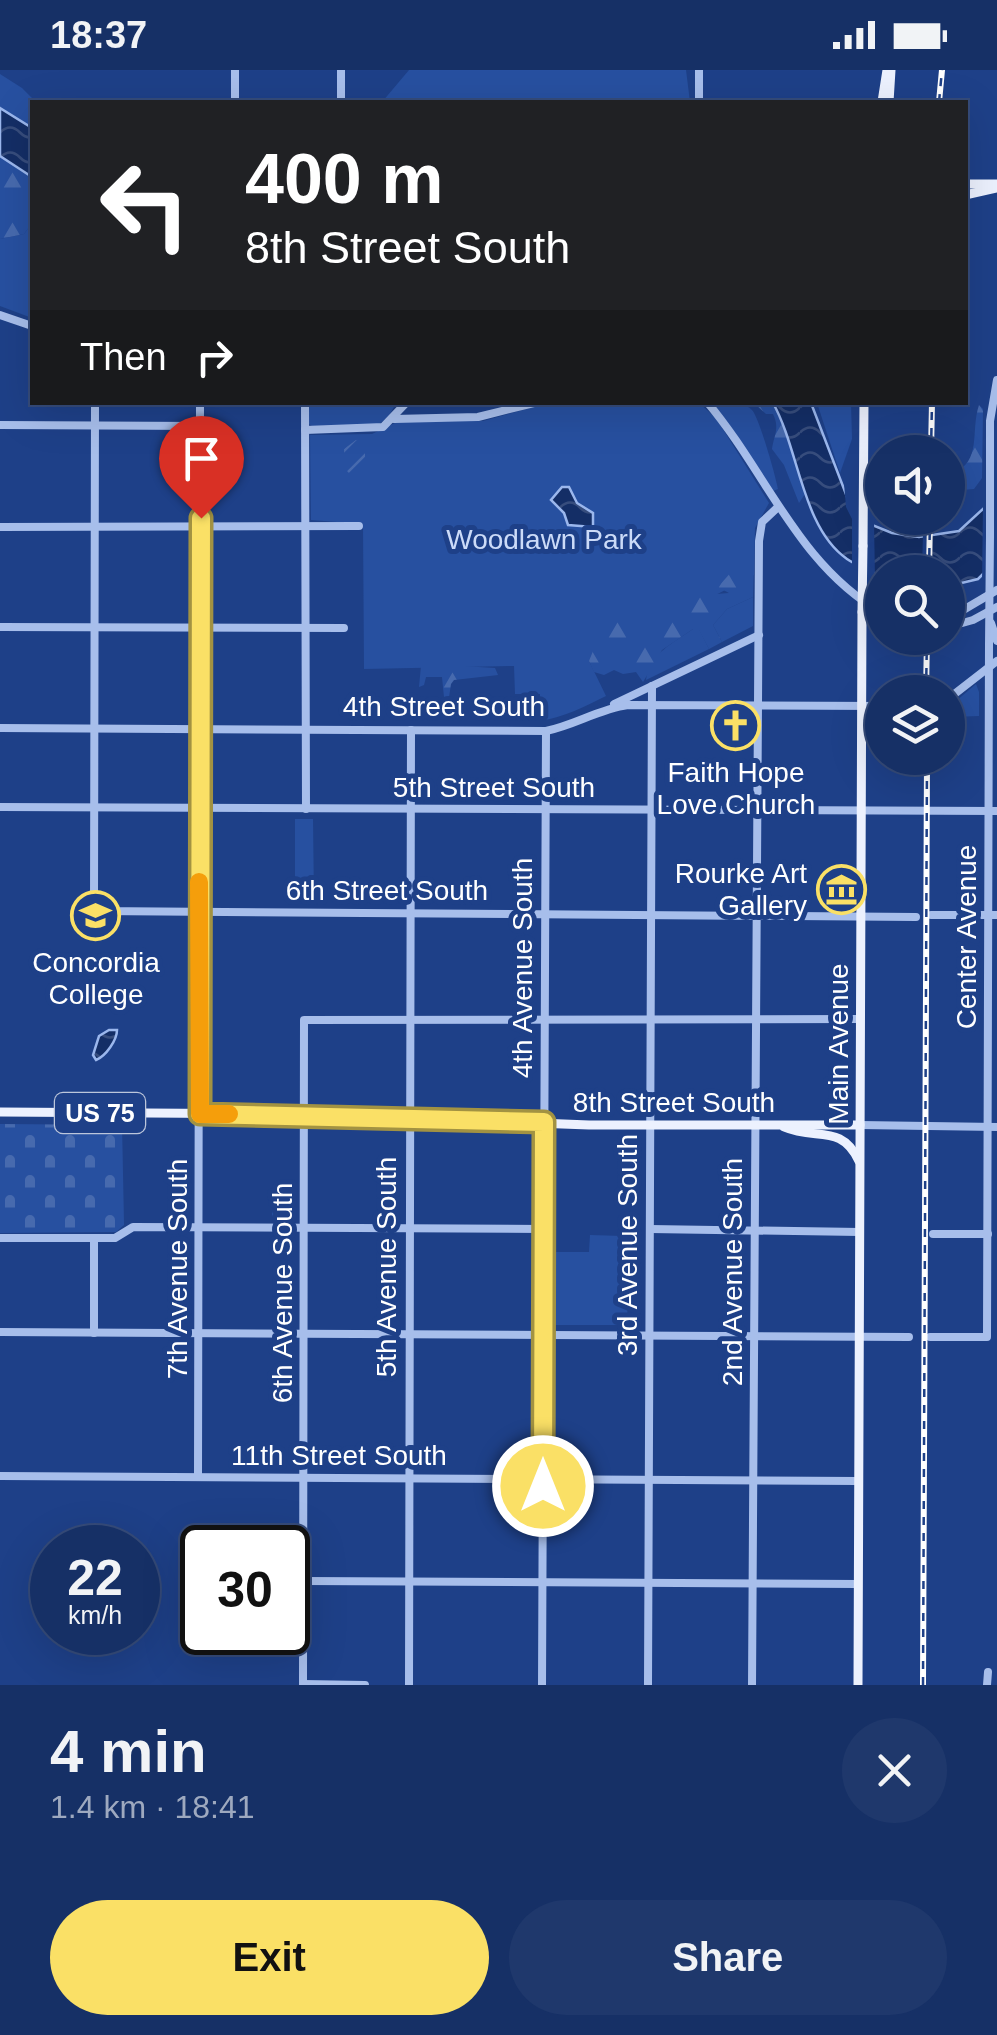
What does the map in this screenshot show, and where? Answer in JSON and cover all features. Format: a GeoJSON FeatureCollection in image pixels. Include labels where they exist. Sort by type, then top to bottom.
{"type":"FeatureCollection","features":[{"type":"Feature","properties":{"kind":"main road"},"geometry":{"type":"LineString","coordinates":[[886,100],[889,70]]}},
{"type":"Feature","properties":{"kind":"main road"},"geometry":{"type":"LineString","coordinates":[[968,184],[997,186]]}},
{"type":"Feature","properties":{"kind":"main road"},"geometry":{"type":"LineString","coordinates":[[968,194],[997,186]]}},
{"type":"Feature","properties":{"kind":"main road","name":"Main Avenue"},"geometry":{"type":"LineString","coordinates":[[858,1685],[864,405]]}},
{"type":"Feature","properties":{"kind":"main road","name":"8th Street South"},"geometry":{"type":"LineString","coordinates":[[0,1112],[304,1114],[650,1125],[860,1125]]}},
{"type":"Feature","properties":{"kind":"main road"},"geometry":{"type":"LineString","coordinates":[[781,1126],[798,1133],[838,1136],[848,1142],[860,1163]]}},
{"type":"Feature","properties":{"kind":"street"},"geometry":{"type":"LineString","coordinates":[[235,70],[235,100]]}},
{"type":"Feature","properties":{"kind":"street"},"geometry":{"type":"LineString","coordinates":[[340,100],[341,70]]}},
{"type":"Feature","properties":{"kind":"street"},"geometry":{"type":"LineString","coordinates":[[699,70],[699,100]]}},
{"type":"Feature","properties":{"kind":"street"},"geometry":{"type":"LineString","coordinates":[[0,315],[30,325]]}},
{"type":"Feature","properties":{"kind":"street","name":"Center Avenue"},"geometry":{"type":"LineString","coordinates":[[930,1337],[987,1337],[993,1127],[994,642],[990,619],[990,536],[992,398],[997,380]]}},
{"type":"Feature","properties":{"kind":"street"},"geometry":{"type":"LineString","coordinates":[[94,808],[95,405]]}},
{"type":"Feature","properties":{"kind":"street","name":"7th Avenue South"},"geometry":{"type":"LineString","coordinates":[[198,1477],[200,405]]}},
{"type":"Feature","properties":{"kind":"street"},"geometry":{"type":"LineString","coordinates":[[305,405],[306,808]]}},
{"type":"Feature","properties":{"kind":"street"},"geometry":{"type":"LineString","coordinates":[[305,430],[383,427],[405,405]]}},
{"type":"Feature","properties":{"kind":"street"},"geometry":{"type":"LineString","coordinates":[[394,419],[478,418],[527,405]]}},
{"type":"Feature","properties":{"kind":"street"},"geometry":{"type":"LineString","coordinates":[[709,405],[778,507],[827,570],[865,602]]}},
{"type":"Feature","properties":{"kind":"street"},"geometry":{"type":"LineString","coordinates":[[0,425],[200,426]]}},
{"type":"Feature","properties":{"kind":"street","name":"2nd Avenue South"},"geometry":{"type":"LineString","coordinates":[[752,1685],[760,530],[762,522],[778,507]]}},
{"type":"Feature","properties":{"kind":"street"},"geometry":{"type":"LineString","coordinates":[[0,527],[359,526]]}},
{"type":"Feature","properties":{"kind":"street"},"geometry":{"type":"LineString","coordinates":[[965,609],[997,590]]}},
{"type":"Feature","properties":{"kind":"street"},"geometry":{"type":"LineString","coordinates":[[965,622],[997,608]]}},
{"type":"Feature","properties":{"kind":"street"},"geometry":{"type":"LineString","coordinates":[[0,627],[344,628]]}},
{"type":"Feature","properties":{"kind":"street"},"geometry":{"type":"LineString","coordinates":[[601,710],[759,636]]}},
{"type":"Feature","properties":{"kind":"street"},"geometry":{"type":"LineString","coordinates":[[965,686],[993,664]]}},
{"type":"Feature","properties":{"kind":"street","name":"3rd Avenue South"},"geometry":{"type":"LineString","coordinates":[[648,1685],[652,686]]}},
{"type":"Feature","properties":{"kind":"street","name":"4th Street South"},"geometry":{"type":"LineString","coordinates":[[0,728],[546,731],[628,704],[862,706]]}},
{"type":"Feature","properties":{"kind":"street","name":"5th Avenue South"},"geometry":{"type":"LineString","coordinates":[[408,1685],[411,730]]}},
{"type":"Feature","properties":{"kind":"street","name":"4th Avenue South"},"geometry":{"type":"LineString","coordinates":[[542,1685],[546,731]]}},
{"type":"Feature","properties":{"kind":"street","name":"5th Street South"},"geometry":{"type":"LineString","coordinates":[[0,807],[993,811]]}},
{"type":"Feature","properties":{"kind":"street","name":"6th Street South"},"geometry":{"type":"LineString","coordinates":[[94,808],[97,910],[916,917]]}},
{"type":"Feature","properties":{"kind":"street"},"geometry":{"type":"LineString","coordinates":[[931,915],[992,915]]}},
{"type":"Feature","properties":{"kind":"street"},"geometry":{"type":"LineString","coordinates":[[410,1019],[860,1020]]}},
{"type":"Feature","properties":{"kind":"street","name":"6th Avenue South"},"geometry":{"type":"LineString","coordinates":[[304,1525],[304,1020],[410,1019]]}},
{"type":"Feature","properties":{"kind":"street","name":"8th Street South"},"geometry":{"type":"LineString","coordinates":[[860,1125],[993,1127]]}},
{"type":"Feature","properties":{"kind":"street"},"geometry":{"type":"LineString","coordinates":[[0,1238],[115,1238],[133,1227],[544,1229]]}},
{"type":"Feature","properties":{"kind":"street"},"geometry":{"type":"LineString","coordinates":[[650,1229],[860,1232]]}},
{"type":"Feature","properties":{"kind":"street"},"geometry":{"type":"LineString","coordinates":[[934,1234],[988,1234]]}},
{"type":"Feature","properties":{"kind":"street"},"geometry":{"type":"LineString","coordinates":[[94,1238],[94,1333]]}},
{"type":"Feature","properties":{"kind":"street"},"geometry":{"type":"LineString","coordinates":[[0,1332],[909,1337]]}},
{"type":"Feature","properties":{"kind":"street","name":"11th Street South"},"geometry":{"type":"LineString","coordinates":[[0,1476],[858,1481]]}},
{"type":"Feature","properties":{"kind":"street"},"geometry":{"type":"LineString","coordinates":[[310,1581],[858,1584]]}},
{"type":"Feature","properties":{"kind":"street","name":"6th Avenue South"},"geometry":{"type":"LineString","coordinates":[[303,1655],[303,1685]]}},
{"type":"Feature","properties":{"kind":"street"},"geometry":{"type":"LineString","coordinates":[[988,1672],[988,1685]]}},
{"type":"Feature","properties":{"kind":"street"},"geometry":{"type":"LineString","coordinates":[[303,1685],[365,1685]]}},
{"type":"Feature","properties":{"kind":"green space"},"geometry":{"type":"Polygon","coordinates":[[[409,70],[686,70],[690,100],[384,100],[409,70]]]}},
{"type":"Feature","properties":{"kind":"green space"},"geometry":{"type":"Polygon","coordinates":[[[0,74],[34,100],[30,100],[30,127],[0,108],[0,74]]]}},
{"type":"Feature","properties":{"kind":"green space"},"geometry":{"type":"Polygon","coordinates":[[[0,156],[30,176],[30,226],[24,234],[0,239],[0,156]]]}},
{"type":"Feature","properties":{"kind":"green space"},"geometry":{"type":"Polygon","coordinates":[[[30,226],[30,317],[0,306],[0,239],[24,234],[30,226]]]}},
{"type":"Feature","properties":{"kind":"green space"},"geometry":{"type":"Polygon","coordinates":[[[309,405],[395,405],[378,425],[309,424],[309,405]]]}},
{"type":"Feature","properties":{"kind":"green space","name":"Woodlawn Park"},"geometry":{"type":"Polygon","coordinates":[[[541,405],[701,405],[716,418],[769,503],[755,528],[754,575],[589,661],[606,696],[549,719],[540,721],[540,694],[515,694],[514,666],[364,669],[363,524],[311,520],[310,435],[372,434],[399,421],[483,421],[541,405]]]}},
{"type":"Feature","properties":{"kind":"green space"},"geometry":{"type":"Polygon","coordinates":[[[712,405],[741,405],[752,410],[778,489],[773,491],[712,405]]]}},
{"type":"Feature","properties":{"kind":"green space"},"geometry":{"type":"Polygon","coordinates":[[[756,405],[774,405],[794,452],[805,494],[799,503],[784,465],[772,449],[775,419],[773,414],[766,414],[756,405]]]}},
{"type":"Feature","properties":{"kind":"green space"},"geometry":{"type":"Polygon","coordinates":[[[818,405],[851,405],[852,439],[840,473],[818,405]]]}},
{"type":"Feature","properties":{"kind":"green space"},"geometry":{"type":"Polygon","coordinates":[[[979,405],[983,409],[982,478],[974,489],[965,490],[965,464],[972,453],[979,405]]]}},
{"type":"Feature","properties":{"kind":"green space"},"geometry":{"type":"Polygon","coordinates":[[[365,439],[365,469],[355,479],[345,469],[344,449],[365,439]]]}},
{"type":"Feature","properties":{"kind":"green space"},"geometry":{"type":"Polygon","coordinates":[[[754,565],[753,597],[727,609],[713,625],[722,642],[709,649],[699,630],[693,629],[662,650],[643,682],[636,672],[594,672],[589,661],[604,624],[620,618],[655,624],[704,595],[729,593],[718,587],[733,570],[754,565]]]}},
{"type":"Feature","properties":{"kind":"green space"},"geometry":{"type":"Polygon","coordinates":[[[753,597],[753,626],[722,642],[713,625],[727,609],[753,597]]]}},
{"type":"Feature","properties":{"kind":"green space"},"geometry":{"type":"Polygon","coordinates":[[[693,629],[699,629],[709,649],[646,680],[657,656],[693,629]]]}},
{"type":"Feature","properties":{"kind":"green space"},"geometry":{"type":"Polygon","coordinates":[[[421,666],[495,668],[498,675],[454,680],[446,717],[442,677],[426,677],[419,687],[421,666]]]}},
{"type":"Feature","properties":{"kind":"green space"},"geometry":{"type":"Polygon","coordinates":[[[976,684],[979,716],[965,717],[965,693],[976,684]]]}},
{"type":"Feature","properties":{"kind":"green space"},"geometry":{"type":"Polygon","coordinates":[[[295,819],[313,819],[314,902],[295,903],[295,819]]]}},
{"type":"Feature","properties":{"kind":"green space"},"geometry":{"type":"Polygon","coordinates":[[[0,1124],[122,1125],[124,1225],[116,1232],[0,1233],[0,1124]]]}},
{"type":"Feature","properties":{"kind":"green space"},"geometry":{"type":"Polygon","coordinates":[[[273,1191],[294,1191],[294,1217],[272,1217],[273,1191]]]}},
{"type":"Feature","properties":{"kind":"green space"},"geometry":{"type":"Polygon","coordinates":[[[590,1235],[623,1236],[627,1325],[555,1325],[556,1252],[589,1252],[590,1235]]]}},
{"type":"Feature","properties":{"kind":"water"},"geometry":{"type":"Polygon","coordinates":[[[0,108],[30,127],[30,176],[0,156],[0,108]]]}},
{"type":"Feature","properties":{"kind":"water"},"geometry":{"type":"Polygon","coordinates":[[[774,405],[812,405],[849,502],[865,521],[865,535],[965,535],[965,525],[997,496],[997,560],[978,579],[965,582],[965,555],[865,555],[865,568],[832,545],[811,508],[774,405]]]}},
{"type":"Feature","properties":{"kind":"water"},"geometry":{"type":"Polygon","coordinates":[[[562,487],[569,487],[577,503],[593,513],[593,527],[568,525],[564,513],[551,500],[562,487]]]}},
{"type":"Feature","properties":{"kind":"water"},"geometry":{"type":"Polygon","coordinates":[[[117,1030],[115,1038],[96,1060],[93,1055],[99,1036],[117,1030]]]}},
{"type":"Feature","properties":{"kind":"pier"},"geometry":{"type":"Polygon","coordinates":[[[843,472],[853,499],[865,511],[865,535],[874,535],[875,555],[865,555],[865,574],[852,568],[852,519],[846,507],[843,472]]]}},
{"type":"Feature","properties":{"kind":"pier"},"geometry":{"type":"Polygon","coordinates":[[[997,491],[997,567],[982,582],[983,504],[997,491]]]}},
{"type":"Feature","properties":{"kind":"pier"},"geometry":{"type":"Polygon","coordinates":[[[923,535],[932,535],[931,555],[922,555],[923,535]]]}},
{"type":"Feature","properties":{"kind":"railway"},"geometry":{"type":"LineString","coordinates":[[939,100],[942,70]]}},
{"type":"Feature","properties":{"kind":"railway"},"geometry":{"type":"LineString","coordinates":[[931,435],[932,405]]}},
{"type":"Feature","properties":{"kind":"railway"},"geometry":{"type":"LineString","coordinates":[[929,555],[930,535]]}},
{"type":"Feature","properties":{"kind":"railway"},"geometry":{"type":"LineString","coordinates":[[926,675],[927,655]]}},
{"type":"Feature","properties":{"kind":"railway"},"geometry":{"type":"LineString","coordinates":[[923,1685],[927,775]]}},
{"type":"Feature","properties":{"kind":"slow traffic"},"geometry":{"type":"LineString","coordinates":[[199,882],[200,1114],[229,1114]]}},
{"type":"Feature","properties":{"kind":"place","name":"Faith Hope Love Church"},"geometry":{"type":"Point","coordinates":[736,725]}},
{"type":"Feature","properties":{"kind":"place","name":"Rourke Art Gallery"},"geometry":{"type":"Point","coordinates":[842,889]}},
{"type":"Feature","properties":{"kind":"place","name":"Concordia College"},"geometry":{"type":"Point","coordinates":[96,915]}},
{"type":"Feature","properties":{"kind":"route"},"geometry":{"type":"LineString","coordinates":[[201,518],[200,1114],[544,1122],[543,1486]]}}]}
